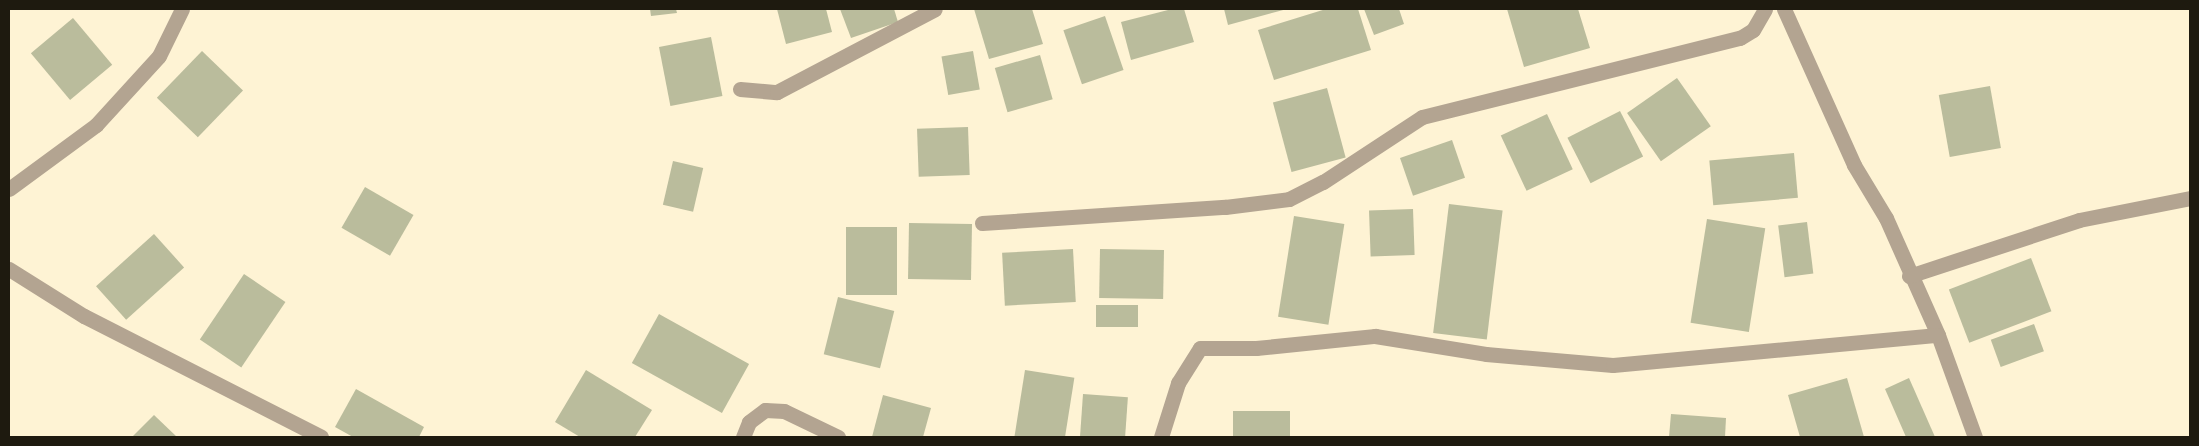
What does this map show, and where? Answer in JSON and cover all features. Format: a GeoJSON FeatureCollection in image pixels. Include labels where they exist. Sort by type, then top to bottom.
{"type":"FeatureCollection","features":[{"type":"Feature","properties":{"kind":"street"},"geometry":{"type":"LineString","coordinates":[[9,189],[96,125],[159,56],[182,9]]}},
{"type":"Feature","properties":{"kind":"street"},"geometry":{"type":"LineString","coordinates":[[740,88],[777,92],[934,9]]}},
{"type":"Feature","properties":{"kind":"street"},"geometry":{"type":"LineString","coordinates":[[982,223],[1224,207],[1289,199],[1323,182],[1422,117],[1740,38],[1753,30],[1765,9]]}},
{"type":"Feature","properties":{"kind":"street"},"geometry":{"type":"LineString","coordinates":[[1784,9],[1854,165],[1886,218],[1909,276],[1938,335],[1974,437]]}},
{"type":"Feature","properties":{"kind":"street"},"geometry":{"type":"LineString","coordinates":[[1909,276],[2079,220],[2190,198]]}},
{"type":"Feature","properties":{"kind":"street"},"geometry":{"type":"LineString","coordinates":[[9,269],[84,316],[322,437]]}},
{"type":"Feature","properties":{"kind":"street"},"geometry":{"type":"LineString","coordinates":[[1161,437],[1178,383],[1200,348],[1256,348],[1375,336],[1486,354],[1613,365],[1938,335]]}},
{"type":"Feature","properties":{"kind":"street"},"geometry":{"type":"LineString","coordinates":[[743,437],[748,422],[765,410],[784,411],[838,437]]}},
{"type":"Feature","properties":{"kind":"building"},"geometry":{"type":"Polygon","coordinates":[[[650,9],[676,9],[677,13],[651,16],[650,9]]]}},
{"type":"Feature","properties":{"kind":"building"},"geometry":{"type":"Polygon","coordinates":[[[777,9],[826,9],[832,32],[786,44],[777,9]]]}},
{"type":"Feature","properties":{"kind":"building"},"geometry":{"type":"Polygon","coordinates":[[[840,9],[894,9],[898,22],[851,38],[840,9]]]}},
{"type":"Feature","properties":{"kind":"building"},"geometry":{"type":"Polygon","coordinates":[[[974,9],[1032,9],[1043,44],[989,59],[974,9]]]}},
{"type":"Feature","properties":{"kind":"building"},"geometry":{"type":"Polygon","coordinates":[[[1172,9],[1184,9],[1194,42],[1131,60],[1121,22],[1172,9]]]}},
{"type":"Feature","properties":{"kind":"building"},"geometry":{"type":"Polygon","coordinates":[[[1224,9],[1287,9],[1228,25],[1224,9]]]}},
{"type":"Feature","properties":{"kind":"building"},"geometry":{"type":"Polygon","coordinates":[[[1326,9],[1358,9],[1371,50],[1274,80],[1258,30],[1326,9]]]}},
{"type":"Feature","properties":{"kind":"building"},"geometry":{"type":"Polygon","coordinates":[[[1364,9],[1399,9],[1404,24],[1374,35],[1364,9]]]}},
{"type":"Feature","properties":{"kind":"building"},"geometry":{"type":"Polygon","coordinates":[[[1507,9],[1578,9],[1590,48],[1524,67],[1507,9]]]}},
{"type":"Feature","properties":{"kind":"building"},"geometry":{"type":"Polygon","coordinates":[[[1105,16],[1124,70],[1082,84],[1063,30],[1105,16]]]}},
{"type":"Feature","properties":{"kind":"building"},"geometry":{"type":"Polygon","coordinates":[[[73,18],[112,65],[70,100],[31,53],[73,18]]]}},
{"type":"Feature","properties":{"kind":"building"},"geometry":{"type":"Polygon","coordinates":[[[711,37],[722,96],[670,106],[659,47],[711,37]]]}},
{"type":"Feature","properties":{"kind":"building"},"geometry":{"type":"Polygon","coordinates":[[[202,51],[243,91],[198,137],[157,98],[202,51]]]}},
{"type":"Feature","properties":{"kind":"building"},"geometry":{"type":"Polygon","coordinates":[[[973,51],[980,89],[948,95],[941,57],[973,51]]]}},
{"type":"Feature","properties":{"kind":"building"},"geometry":{"type":"Polygon","coordinates":[[[1040,55],[1053,99],[1008,112],[995,68],[1040,55]]]}},
{"type":"Feature","properties":{"kind":"building"},"geometry":{"type":"Polygon","coordinates":[[[1677,78],[1711,126],[1661,161],[1627,113],[1677,78]]]}},
{"type":"Feature","properties":{"kind":"building"},"geometry":{"type":"Polygon","coordinates":[[[1990,86],[2001,148],[1950,157],[1939,95],[1990,86]]]}},
{"type":"Feature","properties":{"kind":"building"},"geometry":{"type":"Polygon","coordinates":[[[1327,88],[1346,158],[1292,172],[1273,102],[1327,88]]]}},
{"type":"Feature","properties":{"kind":"building"},"geometry":{"type":"Polygon","coordinates":[[[1620,111],[1643,156],[1591,183],[1567,138],[1620,111]]]}},
{"type":"Feature","properties":{"kind":"building"},"geometry":{"type":"Polygon","coordinates":[[[1547,114],[1573,169],[1527,191],[1501,136],[1547,114]]]}},
{"type":"Feature","properties":{"kind":"building"},"geometry":{"type":"Polygon","coordinates":[[[968,127],[970,175],[919,177],[917,129],[968,127]]]}},
{"type":"Feature","properties":{"kind":"building"},"geometry":{"type":"Polygon","coordinates":[[[1452,140],[1465,178],[1413,196],[1400,158],[1452,140]]]}},
{"type":"Feature","properties":{"kind":"building"},"geometry":{"type":"Polygon","coordinates":[[[1794,153],[1798,198],[1713,205],[1709,160],[1794,153]]]}},
{"type":"Feature","properties":{"kind":"building"},"geometry":{"type":"Polygon","coordinates":[[[673,161],[703,168],[693,212],[663,205],[673,161]]]}},
{"type":"Feature","properties":{"kind":"building"},"geometry":{"type":"Polygon","coordinates":[[[365,187],[413,215],[390,256],[342,228],[365,187]]]}},
{"type":"Feature","properties":{"kind":"building"},"geometry":{"type":"Polygon","coordinates":[[[1449,204],[1503,211],[1487,340],[1433,333],[1449,204]]]}},
{"type":"Feature","properties":{"kind":"building"},"geometry":{"type":"Polygon","coordinates":[[[1413,209],[1415,255],[1371,257],[1369,211],[1413,209]]]}},
{"type":"Feature","properties":{"kind":"building"},"geometry":{"type":"Polygon","coordinates":[[[1294,216],[1344,224],[1328,325],[1278,317],[1294,216]]]}},
{"type":"Feature","properties":{"kind":"building"},"geometry":{"type":"Polygon","coordinates":[[[1707,219],[1765,228],[1749,332],[1691,323],[1707,219]]]}},
{"type":"Feature","properties":{"kind":"building"},"geometry":{"type":"Polygon","coordinates":[[[1807,222],[1813,274],[1785,277],[1778,226],[1807,222]]]}},
{"type":"Feature","properties":{"kind":"building"},"geometry":{"type":"Polygon","coordinates":[[[909,223],[972,224],[971,280],[908,279],[909,223]]]}},
{"type":"Feature","properties":{"kind":"building"},"geometry":{"type":"Polygon","coordinates":[[[846,227],[897,227],[897,295],[846,295],[846,227]]]}},
{"type":"Feature","properties":{"kind":"building"},"geometry":{"type":"Polygon","coordinates":[[[154,234],[184,267],[126,320],[96,286],[154,234]]]}},
{"type":"Feature","properties":{"kind":"building"},"geometry":{"type":"Polygon","coordinates":[[[1073,249],[1076,302],[1005,306],[1002,253],[1073,249]]]}},
{"type":"Feature","properties":{"kind":"building"},"geometry":{"type":"Polygon","coordinates":[[[1100,249],[1164,250],[1163,299],[1099,298],[1100,249]]]}},
{"type":"Feature","properties":{"kind":"building"},"geometry":{"type":"Polygon","coordinates":[[[2031,258],[2051,311],[1969,343],[1949,290],[2031,258]]]}},
{"type":"Feature","properties":{"kind":"building"},"geometry":{"type":"Polygon","coordinates":[[[244,274],[285,302],[241,367],[200,339],[244,274]]]}},
{"type":"Feature","properties":{"kind":"building"},"geometry":{"type":"Polygon","coordinates":[[[838,297],[894,311],[880,368],[824,354],[838,297]]]}},
{"type":"Feature","properties":{"kind":"building"},"geometry":{"type":"Polygon","coordinates":[[[1096,305],[1138,305],[1138,327],[1096,327],[1096,305]]]}},
{"type":"Feature","properties":{"kind":"building"},"geometry":{"type":"Polygon","coordinates":[[[659,314],[749,364],[722,413],[632,363],[659,314]]]}},
{"type":"Feature","properties":{"kind":"building"},"geometry":{"type":"Polygon","coordinates":[[[2034,324],[2044,351],[2001,367],[1991,340],[2034,324]]]}},
{"type":"Feature","properties":{"kind":"building"},"geometry":{"type":"Polygon","coordinates":[[[586,370],[652,410],[635,437],[580,437],[555,422],[586,370]]]}},
{"type":"Feature","properties":{"kind":"building"},"geometry":{"type":"Polygon","coordinates":[[[1025,370],[1074,378],[1065,437],[1014,437],[1025,370]]]}},
{"type":"Feature","properties":{"kind":"building"},"geometry":{"type":"Polygon","coordinates":[[[1847,378],[1864,437],[1800,437],[1788,395],[1847,378]]]}},
{"type":"Feature","properties":{"kind":"building"},"geometry":{"type":"Polygon","coordinates":[[[1909,378],[1935,437],[1906,437],[1885,389],[1909,378]]]}},
{"type":"Feature","properties":{"kind":"building"},"geometry":{"type":"Polygon","coordinates":[[[356,389],[424,427],[419,437],[353,437],[335,427],[356,389]]]}},
{"type":"Feature","properties":{"kind":"building"},"geometry":{"type":"Polygon","coordinates":[[[1083,394],[1128,397],[1125,437],[1080,437],[1083,394]]]}},
{"type":"Feature","properties":{"kind":"building"},"geometry":{"type":"Polygon","coordinates":[[[883,395],[931,408],[923,437],[872,437],[883,395]]]}},
{"type":"Feature","properties":{"kind":"building"},"geometry":{"type":"Polygon","coordinates":[[[1233,411],[1290,411],[1290,437],[1233,437],[1233,411]]]}},
{"type":"Feature","properties":{"kind":"building"},"geometry":{"type":"Polygon","coordinates":[[[1671,414],[1726,418],[1725,437],[1669,437],[1671,414]]]}},
{"type":"Feature","properties":{"kind":"building"},"geometry":{"type":"Polygon","coordinates":[[[154,415],[177,437],[132,437],[154,415]]]}}]}
